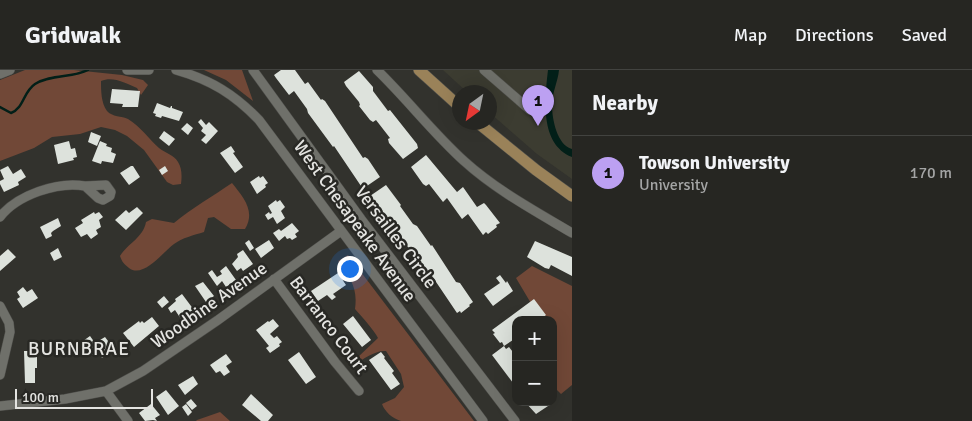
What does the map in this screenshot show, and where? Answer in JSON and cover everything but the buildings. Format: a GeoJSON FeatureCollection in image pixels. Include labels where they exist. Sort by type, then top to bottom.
{"type":"FeatureCollection","features":[{"type":"Feature","properties":{"kind":"main road"},"geometry":{"type":"LineString","coordinates":[[419,70],[452,100]]}},
{"type":"Feature","properties":{"kind":"main road"},"geometry":{"type":"LineString","coordinates":[[486,130],[572,196]]}},
{"type":"Feature","properties":{"kind":"street"},"geometry":{"type":"LineString","coordinates":[[0,74],[10,70]]}},
{"type":"Feature","properties":{"kind":"street"},"geometry":{"type":"LineString","coordinates":[[127,70],[149,70]]}},
{"type":"Feature","properties":{"kind":"street","name":"West Chesapeake Avenue"},"geometry":{"type":"LineString","coordinates":[[176,70],[214,84],[226,90],[246,105],[483,421]]}},
{"type":"Feature","properties":{"kind":"street","name":"Versailles Circle"},"geometry":{"type":"LineString","coordinates":[[253,70],[361,219],[515,421]]}},
{"type":"Feature","properties":{"kind":"street"},"geometry":{"type":"LineString","coordinates":[[378,70],[465,162],[484,178],[572,233]]}},
{"type":"Feature","properties":{"kind":"street"},"geometry":{"type":"LineString","coordinates":[[484,70],[530,110]]}},
{"type":"Feature","properties":{"kind":"street"},"geometry":{"type":"LineString","coordinates":[[0,217],[18,201],[49,188],[66,184],[85,186]]}},
{"type":"Feature","properties":{"kind":"street","name":"Woodbine Avenue"},"geometry":{"type":"LineString","coordinates":[[0,406],[65,399],[106,391],[143,371],[218,320],[341,231]]}},
{"type":"Feature","properties":{"kind":"street","name":"Barranco Court"},"geometry":{"type":"LineString","coordinates":[[274,279],[335,362],[359,391]]}},
{"type":"Feature","properties":{"kind":"street"},"geometry":{"type":"LineString","coordinates":[[0,306],[10,323],[10,332],[0,375]]}},
{"type":"Feature","properties":{"kind":"street"},"geometry":{"type":"LineString","coordinates":[[106,391],[128,421]]}},
{"type":"Feature","properties":{"kind":"shaded area"},"geometry":{"type":"Polygon","coordinates":[[[25,70],[74,70],[122,75],[143,80],[148,85],[141,95],[137,88],[124,82],[110,79],[101,81],[104,104],[109,113],[126,118],[132,122],[159,148],[176,160],[181,170],[181,184],[173,185],[167,182],[144,150],[127,136],[115,130],[101,127],[80,134],[52,137],[34,148],[0,161],[0,80],[25,70]]]}},
{"type":"Feature","properties":{"kind":"shaded area"},"geometry":{"type":"Polygon","coordinates":[[[204,70],[242,70],[253,101],[226,80],[204,70]]]}},
{"type":"Feature","properties":{"kind":"shaded area"},"geometry":{"type":"Polygon","coordinates":[[[443,70],[572,70],[572,179],[537,154],[497,119],[497,85],[459,85],[443,70]]]}},
{"type":"Feature","properties":{"kind":"shaded area"},"geometry":{"type":"Polygon","coordinates":[[[232,183],[244,199],[249,210],[245,229],[231,229],[214,217],[208,218],[204,232],[177,242],[146,267],[135,270],[123,263],[120,256],[139,236],[146,222],[152,219],[174,223],[232,183]]]}},
{"type":"Feature","properties":{"kind":"shaded area"},"geometry":{"type":"Polygon","coordinates":[[[348,255],[474,421],[401,421],[385,410],[382,404],[395,398],[404,387],[401,374],[386,351],[374,353],[355,364],[357,358],[378,338],[355,309],[354,289],[338,261],[348,255]]]}},
{"type":"Feature","properties":{"kind":"shaded area"},"geometry":{"type":"Polygon","coordinates":[[[532,266],[572,286],[572,385],[561,394],[557,390],[557,316],[536,316],[516,278],[532,266]]]}},
{"type":"Feature","properties":{"kind":"shaded area"},"geometry":{"type":"Polygon","coordinates":[[[220,412],[230,421],[196,421],[197,420],[220,412]]]}},
{"type":"Feature","properties":{"kind":"water"},"geometry":{"type":"Polygon","coordinates":[[[548,70],[559,70],[552,101],[552,111],[556,131],[567,147],[572,149],[572,157],[561,151],[549,131],[546,119],[548,70]]]}},
{"type":"Feature","properties":{"kind":"waterway"},"geometry":{"type":"LineString","coordinates":[[0,107],[11,113],[19,107],[28,91],[35,84],[48,79],[88,70]]}},
{"type":"Feature","properties":{"kind":"place","name":"Towson University"},"geometry":{"type":"Point","coordinates":[538,126]}},
{"type":"Feature","properties":{"kind":"district","name":"BURNBRAE"},"geometry":{"type":"Point","coordinates":[79,349]}}]}
